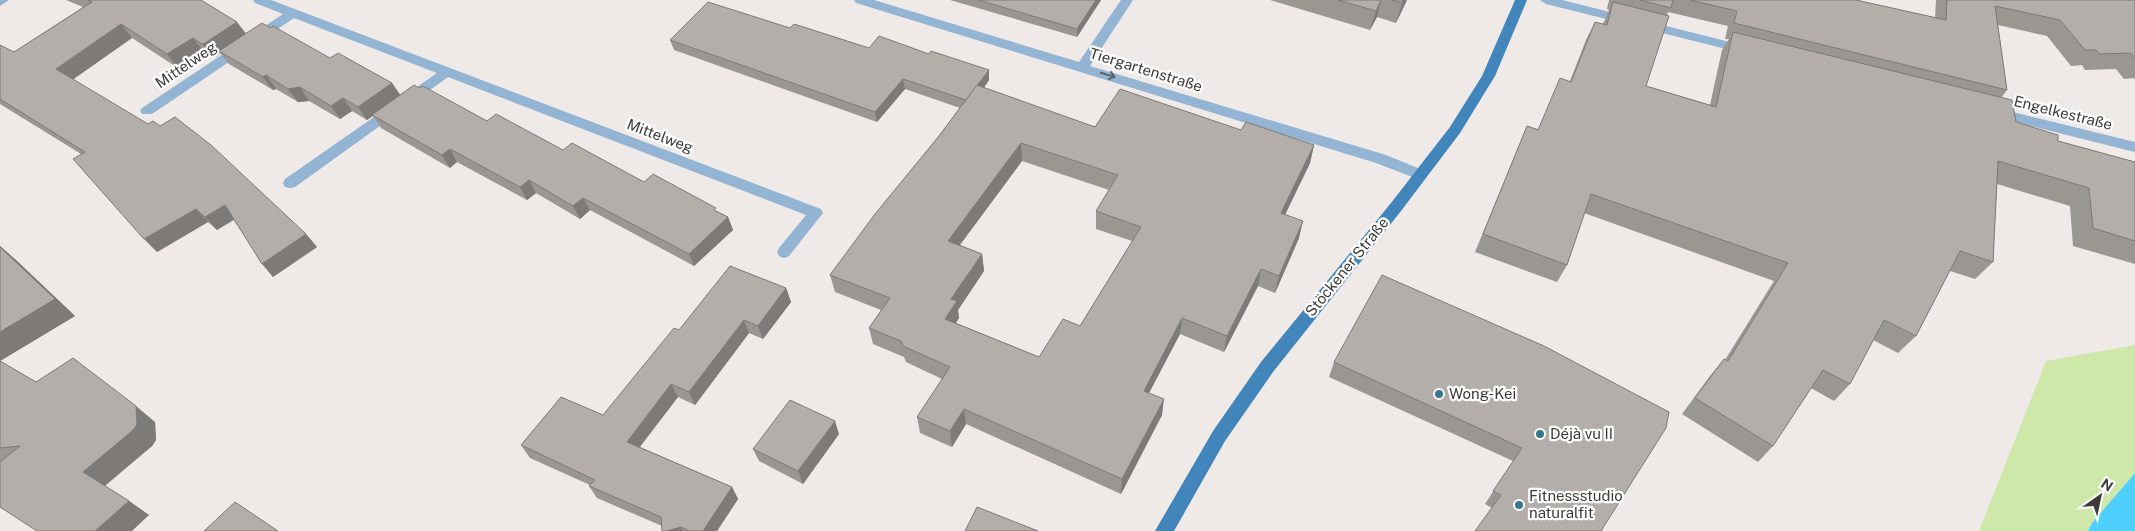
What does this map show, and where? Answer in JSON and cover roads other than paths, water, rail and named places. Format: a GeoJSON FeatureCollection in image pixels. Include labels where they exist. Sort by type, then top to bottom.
{"type":"FeatureCollection","features":[{"type":"Feature","properties":{"kind":"main road","name":"Stöckener Straße"},"geometry":{"type":"LineString","coordinates":[[1164,531],[1219,436],[1267,366],[1449,138],[1488,76],[1521,0]]}},
{"type":"Feature","properties":{"kind":"street","name":"Mittelweg"},"geometry":{"type":"LineString","coordinates":[[259,0],[816,213],[784,252]]}},
{"type":"Feature","properties":{"kind":"street","name":"Tiergartenstraße"},"geometry":{"type":"LineString","coordinates":[[860,0],[1381,158],[1420,175]]}},
{"type":"Feature","properties":{"kind":"street"},"geometry":{"type":"LineString","coordinates":[[1082,68],[1127,0]]}},
{"type":"Feature","properties":{"kind":"street"},"geometry":{"type":"LineString","coordinates":[[1546,0],[1762,54]]}},
{"type":"Feature","properties":{"kind":"street","name":"Mittelweg"},"geometry":{"type":"LineString","coordinates":[[148,111],[293,13]]}},
{"type":"Feature","properties":{"kind":"street"},"geometry":{"type":"LineString","coordinates":[[290,183],[447,72]]}},
{"type":"Feature","properties":{"kind":"street","name":"Engelkestraße"},"geometry":{"type":"LineString","coordinates":[[1982,109],[2135,148]]}},
{"type":"Feature","properties":{"kind":"water"},"geometry":{"type":"Polygon","coordinates":[[[2135,473],[2135,531],[2088,531],[2092,523],[2135,473]]]}},
{"type":"Feature","properties":{"kind":"place","name":"Wong-Kei"},"geometry":{"type":"Point","coordinates":[1439,394]}},
{"type":"Feature","properties":{"kind":"place","name":"Déjà vu II"},"geometry":{"type":"Point","coordinates":[1540,434]}},
{"type":"Feature","properties":{"kind":"place","name":"Fitnessstudio naturalfit"},"geometry":{"type":"Point","coordinates":[1519,505]}}]}
